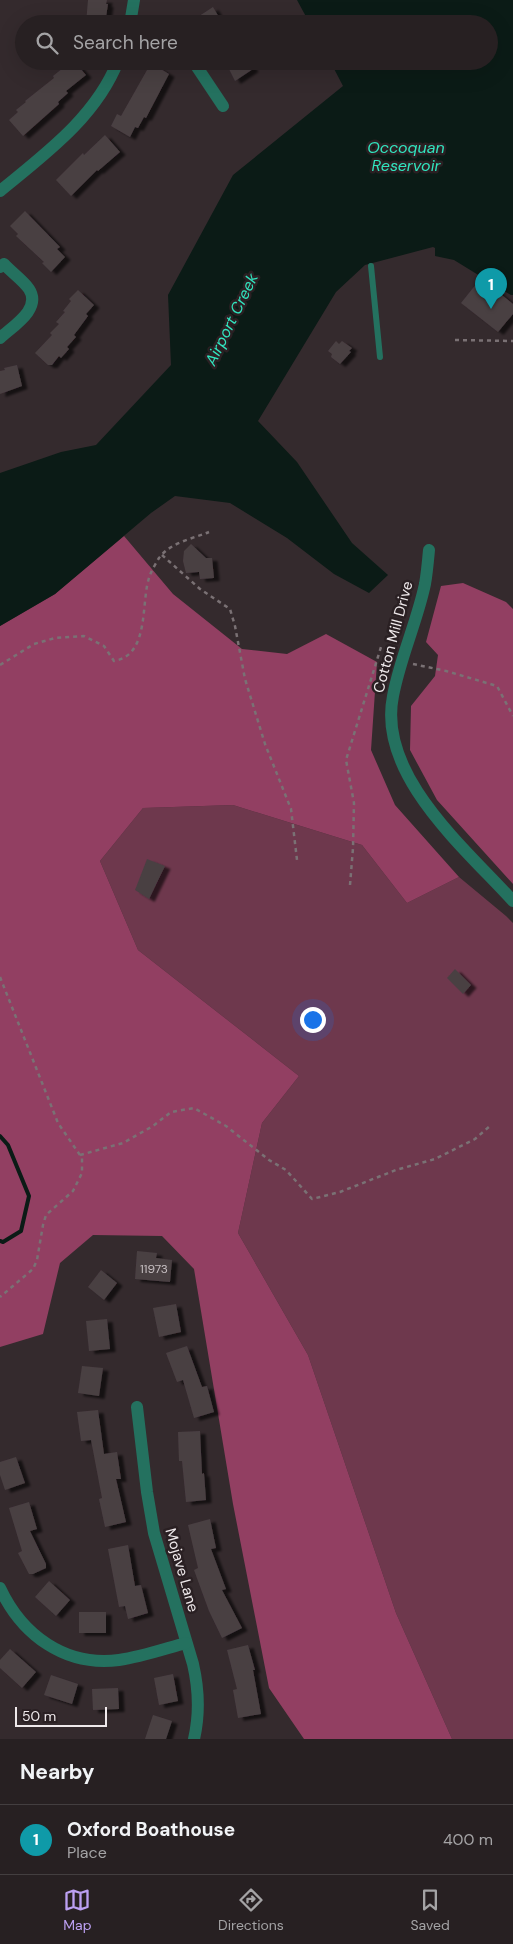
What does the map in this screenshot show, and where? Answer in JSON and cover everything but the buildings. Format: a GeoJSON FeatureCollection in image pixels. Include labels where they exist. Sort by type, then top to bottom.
{"type":"FeatureCollection","features":[{"type":"Feature","properties":{"kind":"street"},"geometry":{"type":"LineString","coordinates":[[132,15],[134,0]]}},
{"type":"Feature","properties":{"kind":"street"},"geometry":{"type":"LineString","coordinates":[[0,191],[51,149],[88,112],[113,70]]}},
{"type":"Feature","properties":{"kind":"street"},"geometry":{"type":"LineString","coordinates":[[198,70],[223,106]]}},
{"type":"Feature","properties":{"kind":"street"},"geometry":{"type":"LineString","coordinates":[[0,338],[25,316],[31,304],[31,296],[28,289],[1,264]]}},
{"type":"Feature","properties":{"kind":"street","name":"Cotton Mill Drive"},"geometry":{"type":"LineString","coordinates":[[429,550],[425,584],[392,697],[391,716],[396,750],[403,768],[435,816],[513,901]]}},
{"type":"Feature","properties":{"kind":"street","name":"Mojave Lane"},"geometry":{"type":"LineString","coordinates":[[137,1407],[146,1492],[154,1533],[198,1684],[199,1704],[194,1739]]}},
{"type":"Feature","properties":{"kind":"street"},"geometry":{"type":"LineString","coordinates":[[0,1588],[17,1616],[31,1632],[48,1646],[71,1656],[89,1660],[121,1660],[186,1643]]}},
{"type":"Feature","properties":{"kind":"lane"},"geometry":{"type":"LineString","coordinates":[[371,266],[380,357]]}},
{"type":"Feature","properties":{"kind":"path"},"geometry":{"type":"LineString","coordinates":[[455,340],[513,342]]}},
{"type":"Feature","properties":{"kind":"path"},"geometry":{"type":"LineString","coordinates":[[0,665],[34,644],[70,636],[84,636],[104,646],[114,661],[126,657],[140,634],[150,576],[162,555],[182,541],[209,532]]}},
{"type":"Feature","properties":{"kind":"path"},"geometry":{"type":"LineString","coordinates":[[162,555],[200,589],[230,609],[245,679],[252,702],[265,744],[291,809],[297,860]]}},
{"type":"Feature","properties":{"kind":"path"},"geometry":{"type":"LineString","coordinates":[[350,885],[354,803],[346,760],[381,647]]}},
{"type":"Feature","properties":{"kind":"path"},"geometry":{"type":"LineString","coordinates":[[402,662],[446,671],[497,686],[513,716]]}},
{"type":"Feature","properties":{"kind":"path"},"geometry":{"type":"LineString","coordinates":[[0,977],[58,1123],[82,1158],[82,1173],[73,1191],[46,1215],[42,1225],[37,1260],[33,1269],[0,1297]]}},
{"type":"Feature","properties":{"kind":"path"},"geometry":{"type":"LineString","coordinates":[[80,1155],[123,1143],[153,1126],[171,1112],[194,1108],[226,1126],[269,1160],[286,1170],[312,1199],[340,1192],[396,1170],[435,1159],[475,1139],[490,1126]]}},
{"type":"Feature","properties":{"kind":"shaded area"},"geometry":{"type":"Polygon","coordinates":[[[124,536],[173,594],[242,649],[287,654],[326,634],[377,662],[371,750],[395,805],[459,877],[407,903],[362,845],[233,805],[143,808],[100,861],[138,950],[299,1076],[262,1123],[238,1233],[308,1355],[396,1613],[452,1739],[304,1739],[269,1688],[233,1504],[194,1269],[162,1236],[93,1235],[60,1263],[43,1334],[0,1347],[0,626],[55,594],[124,536]]]}},
{"type":"Feature","properties":{"kind":"shaded area"},"geometry":{"type":"Polygon","coordinates":[[[463,583],[506,602],[513,609],[513,884],[437,800],[410,750],[411,706],[435,676],[438,655],[426,642],[441,586],[463,583]]]}},
{"type":"Feature","properties":{"kind":"shaded area"},"geometry":{"type":"Polygon","coordinates":[[[233,805],[362,845],[407,903],[459,877],[513,923],[513,1739],[452,1739],[396,1613],[308,1355],[238,1233],[262,1123],[299,1076],[138,950],[100,861],[143,808],[233,805]]]}},
{"type":"Feature","properties":{"kind":"water","name":"Occoquan Reservoir"},"geometry":{"type":"Polygon","coordinates":[[[297,0],[513,0],[513,295],[454,260],[435,256],[435,248],[433,247],[365,265],[336,292],[258,421],[297,462],[352,543],[388,575],[369,593],[334,574],[287,538],[230,503],[175,496],[151,513],[55,594],[0,626],[0,473],[61,452],[96,445],[171,365],[168,295],[233,175],[343,86],[335,70],[498,70],[498,15],[305,15],[297,0]]]}},
{"type":"Feature","properties":{"kind":"waterway","name":"Airport Creek"},"geometry":{"type":"LineString","coordinates":[[0,1136],[8,1145],[29,1196],[21,1231],[3,1242],[0,1241]]}},
{"type":"Feature","properties":{"kind":"place","name":"Oxford Boathouse"},"geometry":{"type":"Point","coordinates":[491,309]}}]}
